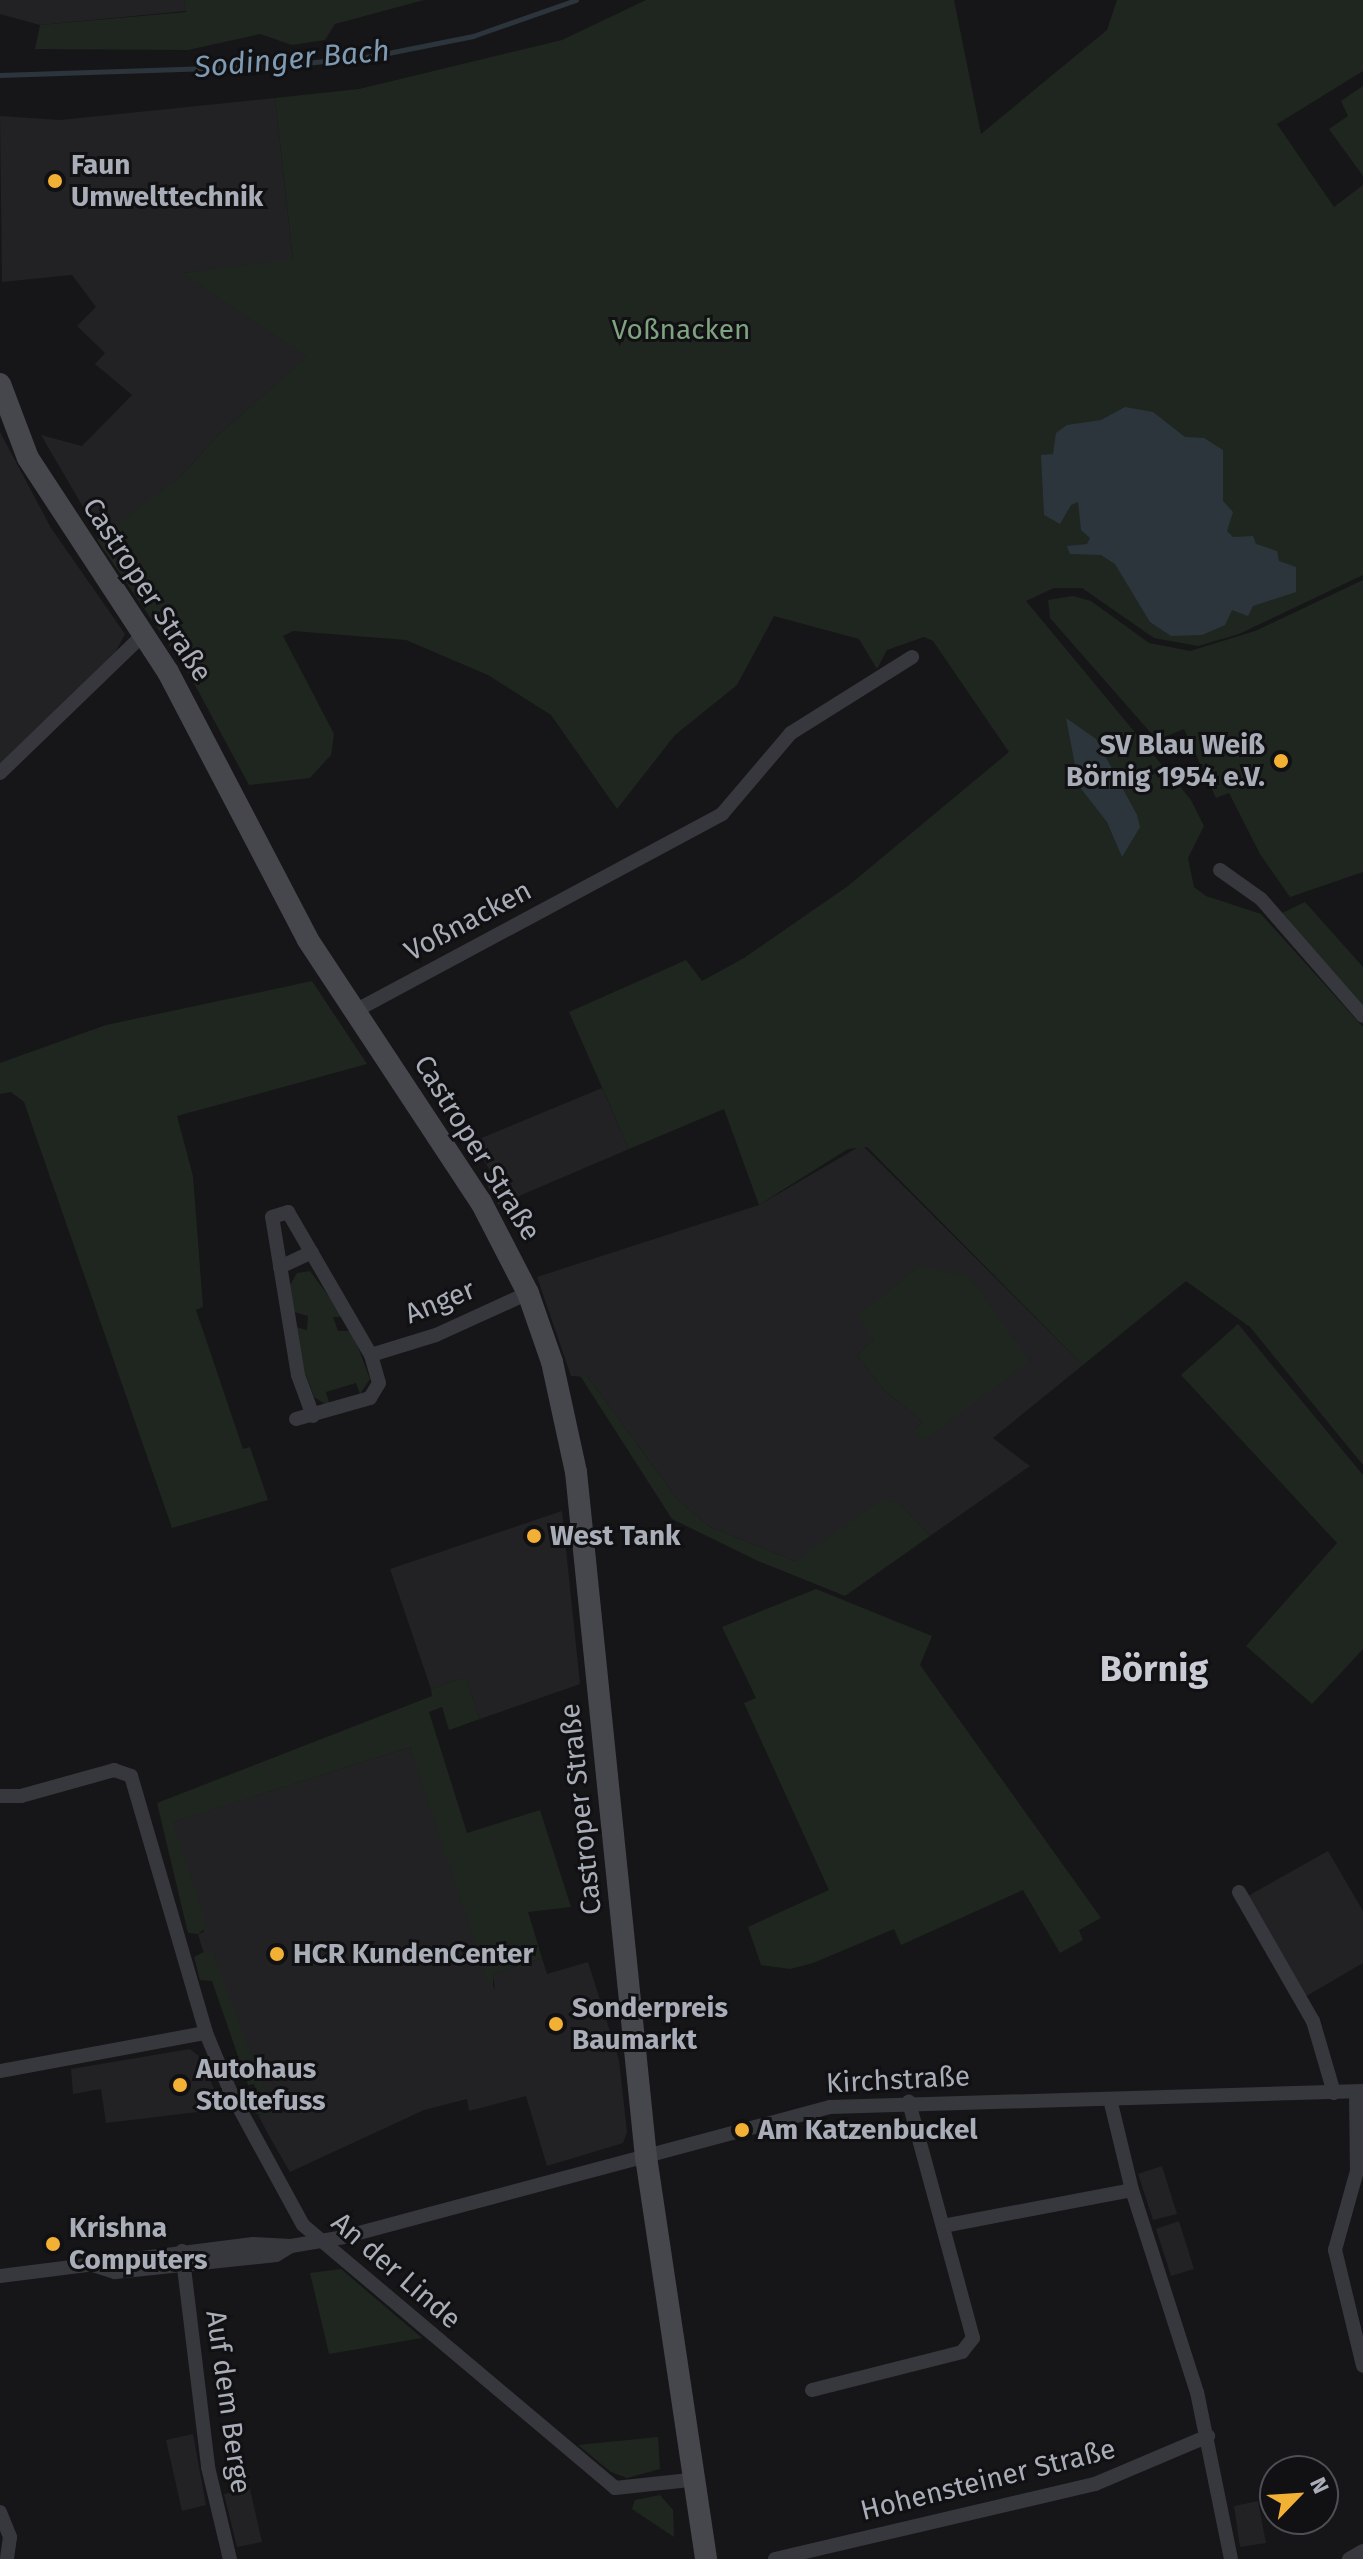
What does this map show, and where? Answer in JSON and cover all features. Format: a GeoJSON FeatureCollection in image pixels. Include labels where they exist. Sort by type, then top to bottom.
{"type":"FeatureCollection","features":[{"type":"Feature","properties":{"kind":"main road","name":"Castroper Straße"},"geometry":{"type":"LineString","coordinates":[[0,384],[15,429],[46,490],[144,634],[191,712],[292,912],[481,1202],[528,1293],[560,1390],[576,1472],[646,2157],[690,2480],[706,2559]]}},
{"type":"Feature","properties":{"kind":"street"},"geometry":{"type":"LineString","coordinates":[[0,773],[144,634]]}},
{"type":"Feature","properties":{"kind":"street","name":"Voßnacken"},"geometry":{"type":"LineString","coordinates":[[355,1011],[722,814],[791,733],[912,657]]}},
{"type":"Feature","properties":{"kind":"street"},"geometry":{"type":"LineString","coordinates":[[1220,870],[1261,899],[1363,1016]]}},
{"type":"Feature","properties":{"kind":"street"},"geometry":{"type":"LineString","coordinates":[[296,1419],[313,1416],[377,1392],[371,1355],[288,1212],[272,1217],[298,1375],[313,1416]]}},
{"type":"Feature","properties":{"kind":"street"},"geometry":{"type":"LineString","coordinates":[[280,1267],[312,1252]]}},
{"type":"Feature","properties":{"kind":"street","name":"Anger"},"geometry":{"type":"LineString","coordinates":[[371,1355],[436,1335],[528,1293]]}},
{"type":"Feature","properties":{"kind":"street","name":"An der Linde"},"geometry":{"type":"LineString","coordinates":[[0,1796],[21,1796],[114,1770],[131,1776],[206,2033],[259,2146],[303,2225],[615,2488],[690,2480]]}},
{"type":"Feature","properties":{"kind":"street"},"geometry":{"type":"LineString","coordinates":[[1239,1892],[1313,2021],[1334,2093]]}},
{"type":"Feature","properties":{"kind":"street"},"geometry":{"type":"LineString","coordinates":[[0,2071],[206,2033]]}},
{"type":"Feature","properties":{"kind":"street"},"geometry":{"type":"LineString","coordinates":[[1359,2092],[1357,2171],[1335,2250],[1363,2366]]}},
{"type":"Feature","properties":{"kind":"street","name":"Kirchstraße"},"geometry":{"type":"LineString","coordinates":[[0,2276],[93,2265],[115,2272],[182,2258],[276,2255],[291,2246],[646,2157],[817,2109],[909,2102],[1359,2092]]}},
{"type":"Feature","properties":{"kind":"street"},"geometry":{"type":"LineString","coordinates":[[1110,2099],[1132,2190],[1208,2436],[1231,2559]]}},
{"type":"Feature","properties":{"kind":"street"},"geometry":{"type":"LineString","coordinates":[[812,2390],[834,2389],[969,2346],[972,2329],[909,2102]]}},
{"type":"Feature","properties":{"kind":"street"},"geometry":{"type":"LineString","coordinates":[[943,2226],[1132,2190]]}},
{"type":"Feature","properties":{"kind":"street","name":"Auf dem Berge"},"geometry":{"type":"LineString","coordinates":[[182,2258],[208,2467],[230,2559]]}},
{"type":"Feature","properties":{"kind":"street","name":"Hohensteiner Straße"},"geometry":{"type":"LineString","coordinates":[[775,2559],[1095,2484],[1208,2436]]}},
{"type":"Feature","properties":{"kind":"street"},"geometry":{"type":"LineString","coordinates":[[0,2512],[10,2537],[7,2559]]}},
{"type":"Feature","properties":{"kind":"shaded area"},"geometry":{"type":"Polygon","coordinates":[[[0,0],[184,0],[186,11],[40,25],[0,14],[0,0]]]}},
{"type":"Feature","properties":{"kind":"shaded area"},"geometry":{"type":"Polygon","coordinates":[[[275,98],[293,260],[184,273],[308,357],[218,435],[180,477],[128,521],[100,536],[41,435],[82,446],[132,395],[95,364],[105,353],[77,326],[96,307],[72,275],[2,282],[0,116],[60,120],[275,98]]]}},
{"type":"Feature","properties":{"kind":"shaded area"},"geometry":{"type":"Polygon","coordinates":[[[1125,407],[1153,412],[1185,437],[1204,438],[1223,450],[1223,501],[1233,512],[1227,531],[1233,537],[1253,536],[1256,544],[1277,551],[1279,561],[1296,567],[1296,592],[1253,606],[1248,616],[1232,610],[1225,625],[1202,635],[1171,636],[1150,622],[1115,564],[1101,555],[1070,554],[1067,546],[1087,544],[1090,538],[1081,530],[1078,502],[1071,505],[1060,524],[1044,515],[1041,455],[1053,454],[1056,433],[1067,425],[1101,420],[1125,407]]]}},
{"type":"Feature","properties":{"kind":"shaded area"},"geometry":{"type":"Polygon","coordinates":[[[0,432],[51,528],[125,634],[116,651],[0,769],[0,432]]]}},
{"type":"Feature","properties":{"kind":"shaded area"},"geometry":{"type":"Polygon","coordinates":[[[1066,718],[1096,739],[1137,815],[1140,827],[1122,857],[1107,822],[1079,786],[1066,718]]]}},
{"type":"Feature","properties":{"kind":"shaded area"},"geometry":{"type":"Polygon","coordinates":[[[602,1088],[629,1149],[498,1205],[485,1181],[491,1172],[472,1142],[602,1088]]]}},
{"type":"Feature","properties":{"kind":"shaded area"},"geometry":{"type":"Polygon","coordinates":[[[862,1145],[1083,1365],[993,1438],[1030,1466],[930,1536],[901,1505],[795,1561],[710,1527],[678,1500],[588,1377],[571,1376],[537,1277],[759,1205],[862,1145]],[[874,1339],[857,1355],[884,1390],[923,1422],[914,1430],[1030,1361],[874,1339]]]}},
{"type":"Feature","properties":{"kind":"shaded area"},"geometry":{"type":"Polygon","coordinates":[[[562,1511],[580,1684],[480,1719],[466,1677],[431,1689],[390,1569],[562,1511]]]}},
{"type":"Feature","properties":{"kind":"shaded area"},"geometry":{"type":"Polygon","coordinates":[[[410,1747],[495,1991],[493,1973],[542,1958],[547,1974],[588,1962],[619,2060],[627,2132],[623,2143],[547,2166],[526,2096],[469,2111],[467,2099],[424,2110],[290,2172],[268,2134],[258,2115],[273,2111],[203,1951],[198,1934],[204,1932],[172,1822],[410,1747]]]}},
{"type":"Feature","properties":{"kind":"shaded area"},"geometry":{"type":"Polygon","coordinates":[[[1328,1851],[1363,1911],[1363,1963],[1305,1997],[1246,1897],[1328,1851]]]}},
{"type":"Feature","properties":{"kind":"shaded area"},"geometry":{"type":"Polygon","coordinates":[[[190,2049],[200,2057],[223,2109],[106,2123],[101,2089],[73,2094],[71,2069],[190,2049]]]}},
{"type":"Feature","properties":{"kind":"shaded area"},"geometry":{"type":"Polygon","coordinates":[[[1162,2166],[1177,2214],[1153,2220],[1138,2174],[1162,2166]]]}},
{"type":"Feature","properties":{"kind":"shaded area"},"geometry":{"type":"Polygon","coordinates":[[[1179,2221],[1194,2269],[1171,2276],[1156,2229],[1179,2221]]]}},
{"type":"Feature","properties":{"kind":"shaded area"},"geometry":{"type":"Polygon","coordinates":[[[193,2434],[206,2505],[182,2511],[166,2440],[193,2434]]]}},
{"type":"Feature","properties":{"kind":"shaded area"},"geometry":{"type":"Polygon","coordinates":[[[250,2489],[262,2542],[237,2547],[224,2494],[250,2489]]]}},
{"type":"Feature","properties":{"kind":"shaded area"},"geometry":{"type":"Polygon","coordinates":[[[1258,2501],[1259,2535],[1264,2535],[1266,2543],[1240,2547],[1234,2506],[1258,2501]]]}},
{"type":"Feature","properties":{"kind":"green space"},"geometry":{"type":"Polygon","coordinates":[[[184,0],[424,0],[335,24],[325,40],[292,45],[260,34],[188,50],[35,49],[40,25],[186,12],[184,0]]]}},
{"type":"Feature","properties":{"kind":"green space","name":"Voßnacken"},"geometry":{"type":"Polygon","coordinates":[[[646,0],[954,0],[981,134],[1107,30],[1117,0],[1363,0],[1363,71],[1277,124],[1334,207],[1363,185],[1363,575],[1239,634],[1198,646],[1154,638],[1082,588],[1054,588],[1026,601],[1191,800],[1204,826],[1188,858],[1194,887],[1206,896],[1261,914],[1363,1027],[1363,1465],[1250,1327],[1186,1281],[1083,1365],[867,1147],[848,1149],[759,1205],[724,1109],[629,1149],[569,1012],[686,960],[702,981],[744,958],[848,886],[1009,752],[933,641],[924,637],[887,650],[877,669],[859,639],[774,616],[737,685],[675,735],[617,809],[551,715],[488,675],[406,640],[293,631],[283,636],[334,734],[331,755],[310,778],[249,785],[189,674],[97,540],[180,477],[218,435],[307,357],[183,273],[293,259],[275,98],[359,89],[562,40],[646,0]]]}},
{"type":"Feature","properties":{"kind":"green space"},"geometry":{"type":"Polygon","coordinates":[[[1363,86],[1363,176],[1329,129],[1348,116],[1341,101],[1363,86]]]}},
{"type":"Feature","properties":{"kind":"green space","name":"SV Blau Weiß Börnig 1954 e.V."},"geometry":{"type":"Polygon","coordinates":[[[1363,580],[1363,872],[1290,897],[1260,854],[1229,793],[1216,798],[1184,729],[1157,740],[1050,618],[1048,600],[1073,596],[1091,601],[1149,643],[1190,651],[1255,631],[1363,580]]]}},
{"type":"Feature","properties":{"kind":"green space"},"geometry":{"type":"Polygon","coordinates":[[[1305,902],[1363,967],[1363,1008],[1282,913],[1305,902]]]}},
{"type":"Feature","properties":{"kind":"green space"},"geometry":{"type":"Polygon","coordinates":[[[312,981],[367,1064],[177,1116],[193,1176],[203,1307],[196,1310],[243,1449],[250,1447],[268,1500],[172,1528],[24,1102],[11,1092],[0,1094],[0,1063],[106,1025],[312,981]]]}},
{"type":"Feature","properties":{"kind":"green space"},"geometry":{"type":"Polygon","coordinates":[[[920,1266],[969,1277],[1030,1361],[923,1441],[914,1430],[923,1422],[884,1390],[857,1355],[874,1339],[858,1316],[920,1266]]]}},
{"type":"Feature","properties":{"kind":"green space"},"geometry":{"type":"Polygon","coordinates":[[[310,1271],[344,1317],[333,1317],[338,1331],[352,1331],[370,1379],[360,1394],[356,1383],[326,1392],[329,1403],[325,1404],[314,1397],[304,1370],[296,1327],[307,1330],[308,1316],[294,1312],[290,1285],[297,1273],[310,1271]]]}},
{"type":"Feature","properties":{"kind":"green space"},"geometry":{"type":"Polygon","coordinates":[[[1238,1324],[1363,1475],[1363,1649],[1312,1704],[1246,1646],[1337,1543],[1181,1375],[1238,1324]]]}},
{"type":"Feature","properties":{"kind":"green space"},"geometry":{"type":"Polygon","coordinates":[[[579,1374],[588,1377],[678,1500],[710,1527],[795,1561],[885,1498],[901,1505],[930,1536],[845,1596],[758,1561],[672,1519],[579,1374]]]}},
{"type":"Feature","properties":{"kind":"green space"},"geometry":{"type":"Polygon","coordinates":[[[816,1589],[932,1636],[920,1665],[1101,1918],[1079,1930],[1083,1940],[1060,1953],[1023,1890],[901,1945],[894,1929],[813,1963],[790,1969],[761,1965],[748,1927],[829,1890],[744,1703],[756,1698],[722,1627],[816,1589]]]}},
{"type":"Feature","properties":{"kind":"green space"},"geometry":{"type":"Polygon","coordinates":[[[466,1677],[480,1719],[449,1730],[442,1707],[429,1712],[467,1833],[540,1810],[571,1907],[528,1912],[542,1958],[494,1973],[492,1992],[410,1747],[173,1822],[207,1927],[198,1934],[188,1933],[157,1803],[432,1696],[431,1689],[466,1677]]]}},
{"type":"Feature","properties":{"kind":"green space"},"geometry":{"type":"Polygon","coordinates":[[[211,1948],[273,2111],[269,2114],[256,2114],[246,2106],[244,2101],[258,2096],[254,2084],[248,2085],[212,1981],[200,1980],[194,1957],[211,1948]]]}},
{"type":"Feature","properties":{"kind":"green space"},"geometry":{"type":"Polygon","coordinates":[[[341,2269],[422,2338],[329,2354],[310,2273],[341,2269]]]}},
{"type":"Feature","properties":{"kind":"green space"},"geometry":{"type":"Polygon","coordinates":[[[658,2437],[660,2469],[627,2478],[611,2472],[578,2445],[658,2437]]]}},
{"type":"Feature","properties":{"kind":"green space"},"geometry":{"type":"Polygon","coordinates":[[[660,2495],[673,2510],[674,2537],[632,2509],[635,2500],[660,2495]]]}},
{"type":"Feature","properties":{"kind":"waterway","name":"Sodinger Bach"},"geometry":{"type":"LineString","coordinates":[[0,75],[276,66],[373,56],[473,36],[576,0]]}},
{"type":"Feature","properties":{"kind":"place","name":"Faun Umwelttechnik"},"geometry":{"type":"Point","coordinates":[55,181]}},
{"type":"Feature","properties":{"kind":"place","name":"SV Blau Weiß Börnig 1954 e.V."},"geometry":{"type":"Point","coordinates":[1281,761]}},
{"type":"Feature","properties":{"kind":"place","name":"West Tank"},"geometry":{"type":"Point","coordinates":[534,1536]}},
{"type":"Feature","properties":{"kind":"place","name":"HCR KundenCenter"},"geometry":{"type":"Point","coordinates":[277,1954]}},
{"type":"Feature","properties":{"kind":"place","name":"Sonderpreis Baumarkt"},"geometry":{"type":"Point","coordinates":[556,2024]}},
{"type":"Feature","properties":{"kind":"place","name":"Autohaus Stoltefuss"},"geometry":{"type":"Point","coordinates":[180,2085]}},
{"type":"Feature","properties":{"kind":"place","name":"Am Katzenbuckel"},"geometry":{"type":"Point","coordinates":[742,2130]}},
{"type":"Feature","properties":{"kind":"place","name":"Krishna Computers"},"geometry":{"type":"Point","coordinates":[53,2244]}},
{"type":"Feature","properties":{"kind":"district","name":"Börnig"},"geometry":{"type":"Point","coordinates":[1154,1670]}}]}
